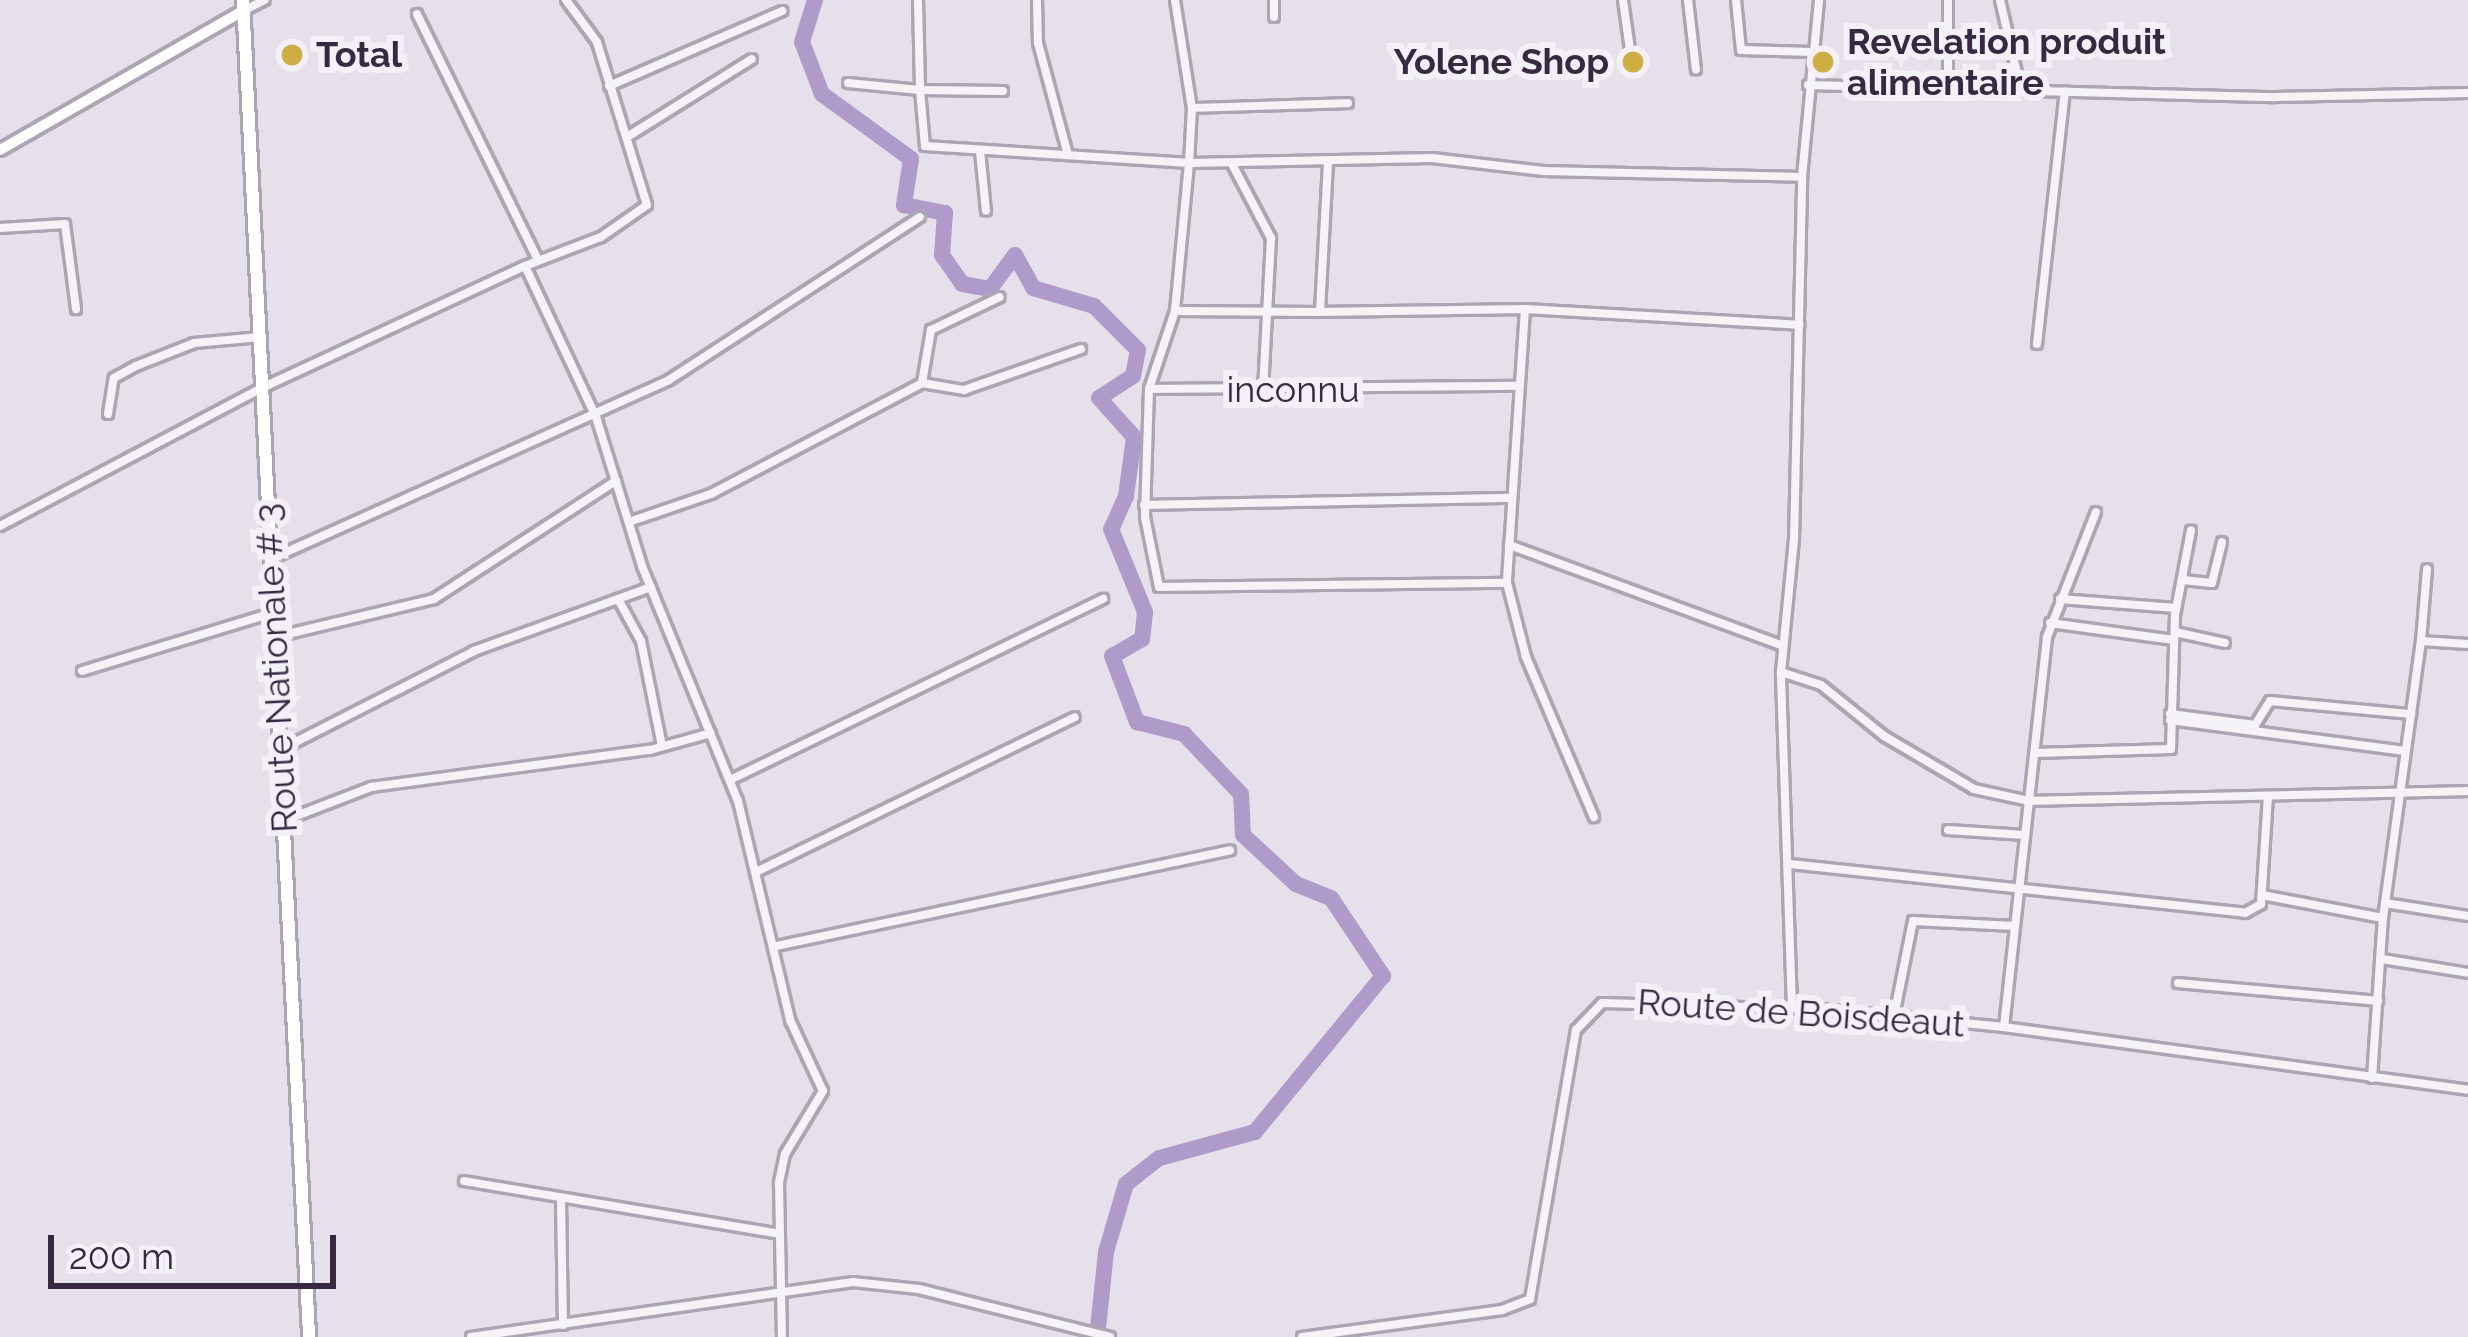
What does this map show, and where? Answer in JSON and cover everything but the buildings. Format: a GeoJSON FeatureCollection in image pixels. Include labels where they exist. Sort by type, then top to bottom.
{"type":"FeatureCollection","features":[{"type":"Feature","properties":{"kind":"main road"},"geometry":{"type":"LineString","coordinates":[[0,150],[243,5]]}},
{"type":"Feature","properties":{"kind":"main road","name":"Route Nationale # 3"},"geometry":{"type":"LineString","coordinates":[[243,5],[266,386],[309,1337]]}},
{"type":"Feature","properties":{"kind":"street"},"geometry":{"type":"LineString","coordinates":[[243,5],[265,0]]}},
{"type":"Feature","properties":{"kind":"street"},"geometry":{"type":"LineString","coordinates":[[0,526],[266,386],[640,217],[647,205],[597,42],[566,0]]}},
{"type":"Feature","properties":{"kind":"street"},"geometry":{"type":"LineString","coordinates":[[918,0],[925,146],[1189,163],[1432,158],[1543,170],[1802,177]]}},
{"type":"Feature","properties":{"kind":"street"},"geometry":{"type":"LineString","coordinates":[[1037,0],[1039,43],[1068,155]]}},
{"type":"Feature","properties":{"kind":"street"},"geometry":{"type":"LineString","coordinates":[[1175,0],[1192,108],[1175,311],[1150,389],[1144,505],[1153,577],[1166,589],[1508,583]]}},
{"type":"Feature","properties":{"kind":"street"},"geometry":{"type":"LineString","coordinates":[[1274,0],[1274,17]]}},
{"type":"Feature","properties":{"kind":"street"},"geometry":{"type":"LineString","coordinates":[[1623,0],[1630,50]]}},
{"type":"Feature","properties":{"kind":"street"},"geometry":{"type":"LineString","coordinates":[[1688,0],[1696,70]]}},
{"type":"Feature","properties":{"kind":"street"},"geometry":{"type":"LineString","coordinates":[[1736,0],[1741,50],[1812,52]]}},
{"type":"Feature","properties":{"kind":"street"},"geometry":{"type":"LineString","coordinates":[[1792,1008],[1781,672],[1800,325],[1802,177],[1819,0]]}},
{"type":"Feature","properties":{"kind":"street"},"geometry":{"type":"LineString","coordinates":[[1948,0],[1948,86]]}},
{"type":"Feature","properties":{"kind":"street"},"geometry":{"type":"LineString","coordinates":[[2000,0],[2020,86]]}},
{"type":"Feature","properties":{"kind":"street"},"geometry":{"type":"LineString","coordinates":[[609,86],[782,11]]}},
{"type":"Feature","properties":{"kind":"street"},"geometry":{"type":"LineString","coordinates":[[417,14],[538,261]]}},
{"type":"Feature","properties":{"kind":"street"},"geometry":{"type":"LineString","coordinates":[[627,136],[752,59]]}},
{"type":"Feature","properties":{"kind":"street"},"geometry":{"type":"LineString","coordinates":[[848,83],[1003,91]]}},
{"type":"Feature","properties":{"kind":"street"},"geometry":{"type":"LineString","coordinates":[[1808,86],[2468,93]]}},
{"type":"Feature","properties":{"kind":"street"},"geometry":{"type":"LineString","coordinates":[[2037,344],[2065,92]]}},
{"type":"Feature","properties":{"kind":"street"},"geometry":{"type":"LineString","coordinates":[[1192,108],[1348,104]]}},
{"type":"Feature","properties":{"kind":"street"},"geometry":{"type":"LineString","coordinates":[[980,151],[986,211]]}},
{"type":"Feature","properties":{"kind":"street"},"geometry":{"type":"LineString","coordinates":[[1320,312],[1328,163]]}},
{"type":"Feature","properties":{"kind":"street"},"geometry":{"type":"LineString","coordinates":[[1232,164],[1269,227],[1263,391]]}},
{"type":"Feature","properties":{"kind":"street"},"geometry":{"type":"LineString","coordinates":[[271,559],[596,417],[787,310],[920,217]]}},
{"type":"Feature","properties":{"kind":"street"},"geometry":{"type":"LineString","coordinates":[[0,228],[65,224],[76,309]]}},
{"type":"Feature","properties":{"kind":"street"},"geometry":{"type":"LineString","coordinates":[[525,266],[596,417],[651,587],[730,780],[758,871],[790,1019],[823,1091],[785,1154],[780,1234],[782,1337]]}},
{"type":"Feature","properties":{"kind":"street"},"geometry":{"type":"LineString","coordinates":[[922,382],[932,330],[1000,297]]}},
{"type":"Feature","properties":{"kind":"street"},"geometry":{"type":"LineString","coordinates":[[1175,311],[1525,309],[1800,325]]}},
{"type":"Feature","properties":{"kind":"street"},"geometry":{"type":"LineString","coordinates":[[1525,309],[1508,583],[1526,657],[1594,817]]}},
{"type":"Feature","properties":{"kind":"street"},"geometry":{"type":"LineString","coordinates":[[108,414],[114,378],[136,366],[194,343],[262,337]]}},
{"type":"Feature","properties":{"kind":"street"},"geometry":{"type":"LineString","coordinates":[[629,522],[710,494],[922,382],[964,390],[1081,349]]}},
{"type":"Feature","properties":{"kind":"street","name":"inconnu"},"geometry":{"type":"LineString","coordinates":[[1150,389],[1519,386]]}},
{"type":"Feature","properties":{"kind":"street"},"geometry":{"type":"LineString","coordinates":[[274,637],[434,598],[616,481]]}},
{"type":"Feature","properties":{"kind":"street"},"geometry":{"type":"LineString","coordinates":[[1144,505],[1512,498]]}},
{"type":"Feature","properties":{"kind":"street"},"geometry":{"type":"LineString","coordinates":[[2004,1027],[2050,623],[2096,512]]}},
{"type":"Feature","properties":{"kind":"street"},"geometry":{"type":"LineString","coordinates":[[2035,753],[2171,749],[2176,608],[2191,530]]}},
{"type":"Feature","properties":{"kind":"street"},"geometry":{"type":"LineString","coordinates":[[2183,580],[2212,583],[2222,542]]}},
{"type":"Feature","properties":{"kind":"street"},"geometry":{"type":"LineString","coordinates":[[1509,544],[1784,646]]}},
{"type":"Feature","properties":{"kind":"street"},"geometry":{"type":"LineString","coordinates":[[2372,1078],[2383,918],[2427,569]]}},
{"type":"Feature","properties":{"kind":"street"},"geometry":{"type":"LineString","coordinates":[[279,751],[475,651],[651,587]]}},
{"type":"Feature","properties":{"kind":"street"},"geometry":{"type":"LineString","coordinates":[[618,598],[640,641],[662,746]]}},
{"type":"Feature","properties":{"kind":"street"},"geometry":{"type":"LineString","coordinates":[[730,780],[1103,599]]}},
{"type":"Feature","properties":{"kind":"street"},"geometry":{"type":"LineString","coordinates":[[2060,599],[2176,608]]}},
{"type":"Feature","properties":{"kind":"street"},"geometry":{"type":"LineString","coordinates":[[82,671],[274,612]]}},
{"type":"Feature","properties":{"kind":"street"},"geometry":{"type":"LineString","coordinates":[[2050,623],[2225,643]]}},
{"type":"Feature","properties":{"kind":"street"},"geometry":{"type":"LineString","coordinates":[[2421,641],[2468,644]]}},
{"type":"Feature","properties":{"kind":"street"},"geometry":{"type":"LineString","coordinates":[[1781,672],[1821,685],[1884,736],[1974,789],[2029,801],[2468,790]]}},
{"type":"Feature","properties":{"kind":"street"},"geometry":{"type":"LineString","coordinates":[[2170,717],[2255,725],[2270,701],[2411,714]]}},
{"type":"Feature","properties":{"kind":"street"},"geometry":{"type":"LineString","coordinates":[[758,871],[1075,717]]}},
{"type":"Feature","properties":{"kind":"street"},"geometry":{"type":"LineString","coordinates":[[2170,717],[2405,751]]}},
{"type":"Feature","properties":{"kind":"street"},"geometry":{"type":"LineString","coordinates":[[283,821],[395,782],[662,746],[711,733]]}},
{"type":"Feature","properties":{"kind":"street"},"geometry":{"type":"LineString","coordinates":[[1790,864],[2245,913],[2262,895],[2268,797]]}},
{"type":"Feature","properties":{"kind":"street"},"geometry":{"type":"LineString","coordinates":[[1948,830],[2026,836]]}},
{"type":"Feature","properties":{"kind":"street"},"geometry":{"type":"LineString","coordinates":[[776,946],[1230,850]]}},
{"type":"Feature","properties":{"kind":"street"},"geometry":{"type":"LineString","coordinates":[[2262,895],[2383,918]]}},
{"type":"Feature","properties":{"kind":"street"},"geometry":{"type":"LineString","coordinates":[[2385,903],[2468,916]]}},
{"type":"Feature","properties":{"kind":"street"},"geometry":{"type":"LineString","coordinates":[[1894,1016],[1912,921],[2015,926]]}},
{"type":"Feature","properties":{"kind":"street"},"geometry":{"type":"LineString","coordinates":[[2382,958],[2468,973]]}},
{"type":"Feature","properties":{"kind":"street"},"geometry":{"type":"LineString","coordinates":[[2178,983],[2378,1001]]}},
{"type":"Feature","properties":{"kind":"street","name":"Route de Boisdeaut"},"geometry":{"type":"LineString","coordinates":[[1302,1337],[1502,1310],[1530,1299],[1576,1030],[1592,1007],[1792,1008],[1894,1016],[2468,1090]]}},
{"type":"Feature","properties":{"kind":"street"},"geometry":{"type":"LineString","coordinates":[[464,1181],[780,1234]]}},
{"type":"Feature","properties":{"kind":"street"},"geometry":{"type":"LineString","coordinates":[[561,1199],[563,1325]]}},
{"type":"Feature","properties":{"kind":"street"},"geometry":{"type":"LineString","coordinates":[[472,1337],[853,1282],[919,1289],[1107,1336]]}},
{"type":"Feature","properties":{"kind":"waterway"},"geometry":{"type":"LineString","coordinates":[[815,0],[802,42],[822,94],[911,159],[904,205],[945,213],[942,255],[962,284],[990,289],[1015,255],[1033,288],[1094,306],[1138,350],[1133,376],[1099,398],[1134,437],[1126,496],[1111,529],[1145,612],[1142,639],[1112,656],[1137,722],[1184,734],[1241,794],[1243,835],[1296,884],[1331,898],[1383,976],[1255,1132],[1159,1158],[1126,1184],[1106,1252],[1097,1337]]}},
{"type":"Feature","properties":{"kind":"place","name":"Total"},"geometry":{"type":"Point","coordinates":[292,55]}},
{"type":"Feature","properties":{"kind":"place","name":"Yolene Shop"},"geometry":{"type":"Point","coordinates":[1633,62]}},
{"type":"Feature","properties":{"kind":"place","name":"Revelation produit alimentaire"},"geometry":{"type":"Point","coordinates":[1823,62]}}]}
